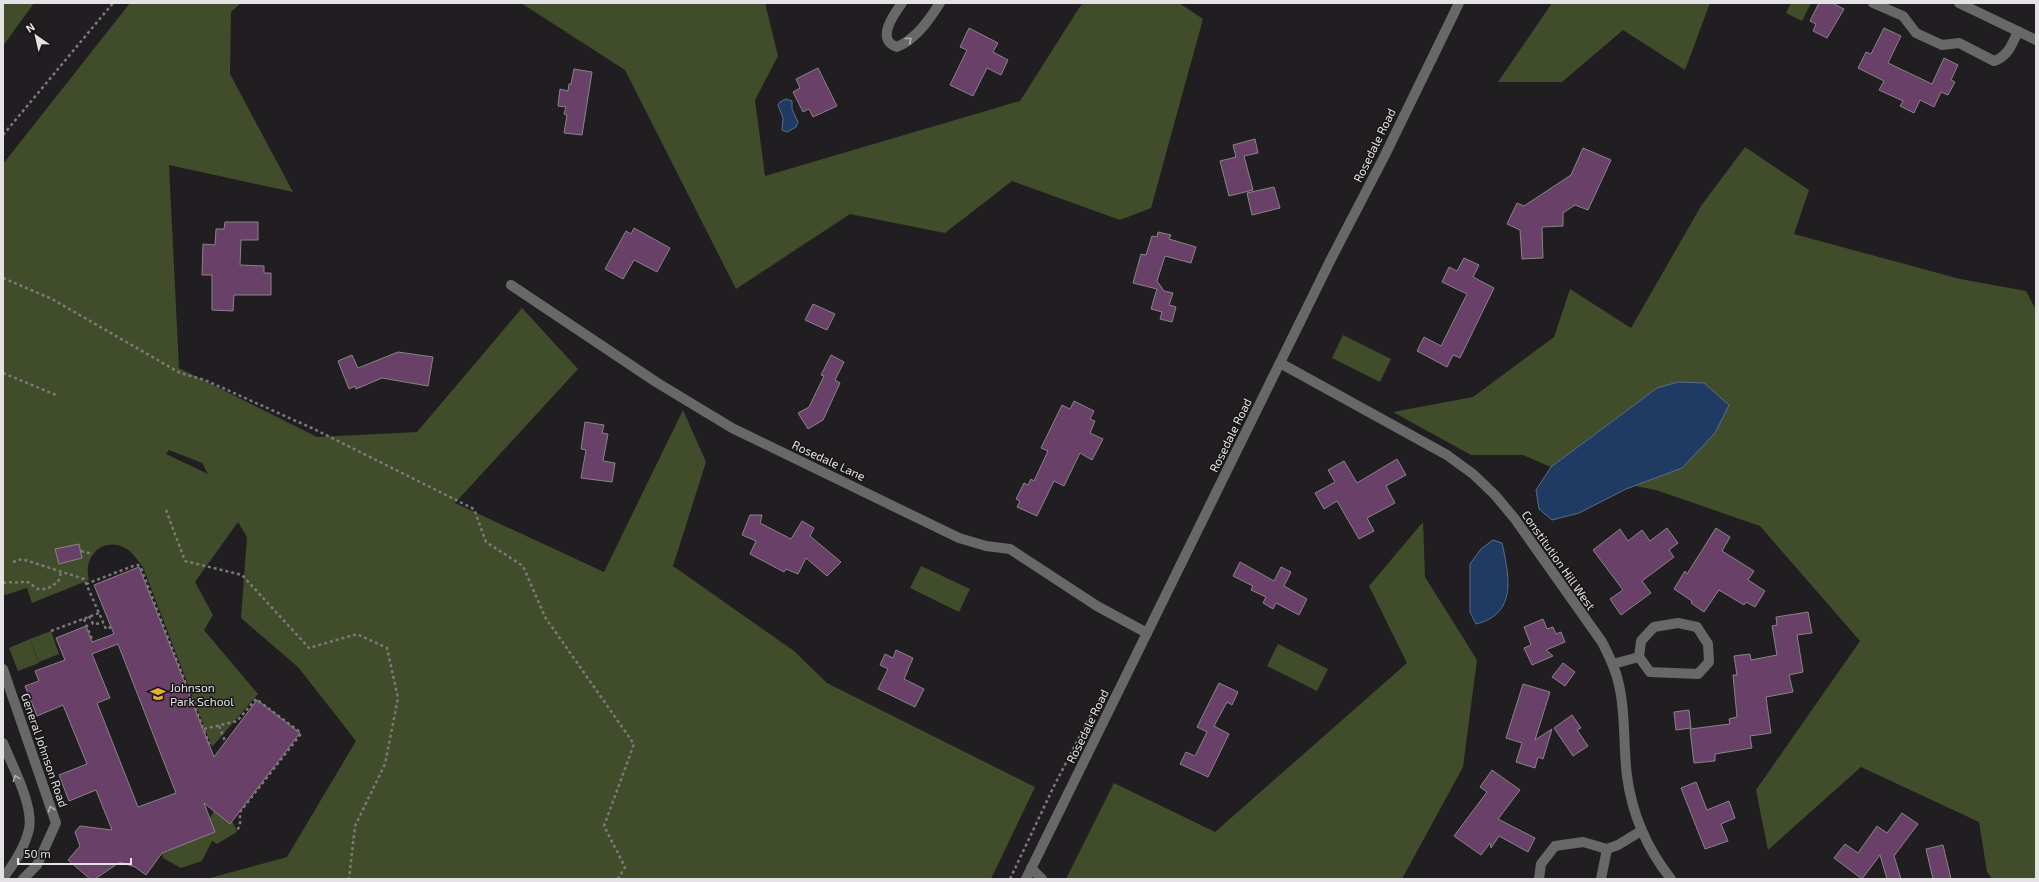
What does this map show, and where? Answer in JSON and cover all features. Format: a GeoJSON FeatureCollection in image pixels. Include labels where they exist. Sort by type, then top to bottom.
{"type":"FeatureCollection","features":[{"type":"Feature","properties":{"kind":"street"},"geometry":{"type":"LineString","coordinates":[[902,3],[891,19],[887,31],[888,40],[892,46],[897,47],[908,42],[917,33],[940,3]]}},
{"type":"Feature","properties":{"kind":"street","name":"Rosedale Road"},"geometry":{"type":"LineString","coordinates":[[1026,879],[1331,258],[1385,155],[1459,3]]}},
{"type":"Feature","properties":{"kind":"street"},"geometry":{"type":"LineString","coordinates":[[1873,3],[1903,16],[1916,33],[1942,45],[1959,43],[1994,61],[2002,58],[2010,49],[2018,31]]}},
{"type":"Feature","properties":{"kind":"street"},"geometry":{"type":"LineString","coordinates":[[1959,3],[2036,40]]}},
{"type":"Feature","properties":{"kind":"street","name":"Rosedale Lane"},"geometry":{"type":"LineString","coordinates":[[511,285],[656,382],[732,428],[958,538],[986,546],[1010,549],[1091,602],[1147,633]]}},
{"type":"Feature","properties":{"kind":"street","name":"Constitution Hill West"},"geometry":{"type":"LineString","coordinates":[[1280,363],[1447,455],[1472,474],[1495,495],[1515,519],[1602,642],[1613,664],[1619,685],[1627,776],[1633,805],[1642,831],[1656,858],[1672,879]]}},
{"type":"Feature","properties":{"kind":"street"},"geometry":{"type":"LineString","coordinates":[[1678,623],[1697,627],[1708,644],[1709,662],[1698,674],[1650,672],[1639,656],[1641,641],[1654,627],[1678,623]]}},
{"type":"Feature","properties":{"kind":"street"},"geometry":{"type":"LineString","coordinates":[[1613,664],[1639,656]]}},
{"type":"Feature","properties":{"kind":"street","name":"General Johnson Road"},"geometry":{"type":"LineString","coordinates":[[3,669],[56,823],[37,865],[23,879]]}},
{"type":"Feature","properties":{"kind":"street"},"geometry":{"type":"LineString","coordinates":[[3,743],[28,809],[29,828],[22,847],[3,878]]}},
{"type":"Feature","properties":{"kind":"street"},"geometry":{"type":"LineString","coordinates":[[1539,879],[1541,864],[1555,846],[1583,842],[1607,849],[1618,845],[1642,831]]}},
{"type":"Feature","properties":{"kind":"street"},"geometry":{"type":"LineString","coordinates":[[1601,879],[1607,849]]}},
{"type":"Feature","properties":{"kind":"street"},"geometry":{"type":"LineString","coordinates":[[1031,868],[1042,879]]}},
{"type":"Feature","properties":{"kind":"path"},"geometry":{"type":"LineString","coordinates":[[3,135],[113,3]]}},
{"type":"Feature","properties":{"kind":"path"},"geometry":{"type":"LineString","coordinates":[[3,278],[52,298],[180,373],[205,380],[316,430],[474,509],[486,542],[523,566],[545,617],[634,744],[604,826],[625,867],[618,879]]}},
{"type":"Feature","properties":{"kind":"path"},"geometry":{"type":"LineString","coordinates":[[3,373],[56,395]]}},
{"type":"Feature","properties":{"kind":"path"},"geometry":{"type":"LineString","coordinates":[[166,510],[185,561],[242,575],[309,648],[357,634],[387,648],[398,698],[385,764],[355,826],[349,879]]}},
{"type":"Feature","properties":{"kind":"path"},"geometry":{"type":"LineString","coordinates":[[80,551],[93,554]]}},
{"type":"Feature","properties":{"kind":"path"},"geometry":{"type":"LineString","coordinates":[[13,562],[22,559],[61,573],[84,579],[106,629],[111,627]]}},
{"type":"Feature","properties":{"kind":"path"},"geometry":{"type":"LineString","coordinates":[[86,584],[133,566],[138,565],[141,568],[210,746]]}},
{"type":"Feature","properties":{"kind":"path"},"geometry":{"type":"LineString","coordinates":[[3,583],[19,583],[26,581],[38,589],[47,589],[58,582],[61,573]]}},
{"type":"Feature","properties":{"kind":"path"},"geometry":{"type":"LineString","coordinates":[[51,631],[99,613]]}},
{"type":"Feature","properties":{"kind":"path"},"geometry":{"type":"LineString","coordinates":[[89,616],[93,624],[103,623]]}},
{"type":"Feature","properties":{"kind":"path"},"geometry":{"type":"LineString","coordinates":[[84,618],[93,642]]}},
{"type":"Feature","properties":{"kind":"path"},"geometry":{"type":"LineString","coordinates":[[204,729],[237,721],[256,699],[300,732],[300,736],[240,812],[240,826],[237,830]]}},
{"type":"Feature","properties":{"kind":"path"},"geometry":{"type":"LineString","coordinates":[[219,726],[225,741]]}},
{"type":"Feature","properties":{"kind":"green space"},"geometry":{"type":"Polygon","coordinates":[[[3,3],[34,3],[3,46],[3,3]]]}},
{"type":"Feature","properties":{"kind":"green space"},"geometry":{"type":"Polygon","coordinates":[[[130,3],[241,3],[231,12],[230,74],[293,192],[169,165],[179,368],[317,437],[417,432],[522,308],[578,369],[455,503],[604,572],[683,410],[706,462],[673,566],[794,651],[827,683],[1035,787],[991,879],[206,879],[287,857],[356,741],[298,667],[241,618],[247,537],[238,522],[195,582],[213,615],[204,630],[258,694],[212,747],[143,567],[128,550],[117,545],[102,547],[96,551],[89,564],[89,580],[32,603],[27,588],[5,595],[3,592],[3,164],[130,3]],[[169,450],[166,454],[208,474],[202,463],[169,450]]]}},
{"type":"Feature","properties":{"kind":"green space"},"geometry":{"type":"Polygon","coordinates":[[[521,3],[765,3],[778,56],[755,100],[765,176],[1020,101],[1081,5],[1085,3],[1179,3],[1203,19],[1151,208],[1120,220],[1012,181],[945,233],[850,214],[736,289],[625,70],[521,3]]]}},
{"type":"Feature","properties":{"kind":"green space"},"geometry":{"type":"Polygon","coordinates":[[[1552,3],[1710,3],[1685,70],[1623,30],[1562,82],[1498,82],[1552,3]]]}},
{"type":"Feature","properties":{"kind":"green space"},"geometry":{"type":"Polygon","coordinates":[[[1791,3],[1811,3],[1802,21],[1786,13],[1791,3]]]}},
{"type":"Feature","properties":{"kind":"green space"},"geometry":{"type":"Polygon","coordinates":[[[1745,147],[1809,190],[1794,234],[1960,279],[2026,291],[2036,310],[2036,879],[1992,879],[1987,872],[1979,822],[1861,767],[1768,850],[1756,790],[1860,641],[1760,526],[1656,490],[1635,486],[1682,468],[1657,388],[1551,467],[1523,455],[1471,455],[1393,412],[1473,397],[1554,337],[1570,289],[1631,328],[1701,206],[1745,147]]]}},
{"type":"Feature","properties":{"kind":"green space"},"geometry":{"type":"Polygon","coordinates":[[[1343,335],[1391,359],[1380,382],[1332,358],[1343,335]]]}},
{"type":"Feature","properties":{"kind":"green space"},"geometry":{"type":"Polygon","coordinates":[[[1423,522],[1425,577],[1477,660],[1463,767],[1402,879],[1066,879],[1114,783],[1215,832],[1407,663],[1369,586],[1423,522]]]}},
{"type":"Feature","properties":{"kind":"green space"},"geometry":{"type":"Polygon","coordinates":[[[921,566],[970,589],[959,612],[910,588],[921,566]]]}},
{"type":"Feature","properties":{"kind":"green space"},"geometry":{"type":"Polygon","coordinates":[[[51,631],[59,654],[39,662],[30,639],[51,631]]]}},
{"type":"Feature","properties":{"kind":"green space"},"geometry":{"type":"Polygon","coordinates":[[[30,639],[39,663],[18,671],[9,648],[30,639]]]}},
{"type":"Feature","properties":{"kind":"green space"},"geometry":{"type":"Polygon","coordinates":[[[1278,644],[1328,669],[1317,691],[1267,666],[1278,644]]]}},
{"type":"Feature","properties":{"kind":"green space"},"geometry":{"type":"Polygon","coordinates":[[[214,811],[230,823],[233,822],[237,832],[217,844],[212,841],[202,861],[181,868],[163,858],[162,853],[215,832],[210,818],[214,811]]]}},
{"type":"Feature","properties":{"kind":"water"},"geometry":{"type":"Polygon","coordinates":[[[786,99],[792,101],[792,109],[798,122],[796,127],[787,132],[782,130],[783,118],[778,105],[786,99]]]}},
{"type":"Feature","properties":{"kind":"water"},"geometry":{"type":"Polygon","coordinates":[[[1678,382],[1704,383],[1729,405],[1715,433],[1682,468],[1626,489],[1579,513],[1552,520],[1539,509],[1536,490],[1551,467],[1657,388],[1678,382]]]}},
{"type":"Feature","properties":{"kind":"water"},"geometry":{"type":"Polygon","coordinates":[[[1493,540],[1502,543],[1507,568],[1508,580],[1505,602],[1499,612],[1489,619],[1476,624],[1470,612],[1470,564],[1481,549],[1493,540]]]}},
{"type":"Feature","properties":{"kind":"building"},"geometry":{"type":"Polygon","coordinates":[[[1819,3],[1832,3],[1844,9],[1827,38],[1813,31],[1816,24],[1810,21],[1819,3]]]}},
{"type":"Feature","properties":{"kind":"building"},"geometry":{"type":"Polygon","coordinates":[[[969,28],[998,43],[993,52],[1008,60],[1001,75],[987,68],[973,96],[950,85],[967,50],[960,47],[969,28]]]}},
{"type":"Feature","properties":{"kind":"building"},"geometry":{"type":"Polygon","coordinates":[[[1884,28],[1901,36],[1888,63],[1932,84],[1944,58],[1958,65],[1951,80],[1955,82],[1948,95],[1941,92],[1934,107],[1920,100],[1914,113],[1900,106],[1903,101],[1879,90],[1884,81],[1858,68],[1866,52],[1871,54],[1884,28]]]}},
{"type":"Feature","properties":{"kind":"building"},"geometry":{"type":"Polygon","coordinates":[[[818,68],[837,106],[813,117],[809,109],[803,112],[793,92],[800,88],[796,79],[818,68]]]}},
{"type":"Feature","properties":{"kind":"building"},"geometry":{"type":"Polygon","coordinates":[[[574,69],[592,72],[582,135],[564,133],[567,115],[564,114],[566,107],[558,106],[560,89],[568,91],[574,69]]]}},
{"type":"Feature","properties":{"kind":"building"},"geometry":{"type":"Polygon","coordinates":[[[1255,139],[1258,153],[1244,156],[1253,190],[1229,196],[1220,161],[1236,157],[1233,145],[1255,139]]]}},
{"type":"Feature","properties":{"kind":"building"},"geometry":{"type":"Polygon","coordinates":[[[1583,148],[1611,160],[1588,210],[1575,205],[1563,213],[1563,226],[1542,227],[1543,258],[1522,259],[1520,230],[1507,224],[1517,203],[1524,206],[1571,175],[1583,148]]]}},
{"type":"Feature","properties":{"kind":"building"},"geometry":{"type":"Polygon","coordinates":[[[1274,187],[1280,208],[1252,215],[1247,193],[1274,187]]]}},
{"type":"Feature","properties":{"kind":"building"},"geometry":{"type":"Polygon","coordinates":[[[225,222],[258,222],[258,240],[241,240],[240,265],[264,266],[264,273],[271,273],[271,295],[234,295],[233,311],[212,310],[212,275],[202,275],[203,244],[215,245],[216,229],[224,229],[225,222]]]}},
{"type":"Feature","properties":{"kind":"building"},"geometry":{"type":"Polygon","coordinates":[[[634,228],[670,248],[657,272],[634,260],[623,279],[605,269],[626,231],[631,234],[634,228]]]}},
{"type":"Feature","properties":{"kind":"building"},"geometry":{"type":"Polygon","coordinates":[[[1158,232],[1171,235],[1169,239],[1196,247],[1191,263],[1165,256],[1157,281],[1164,291],[1173,293],[1169,305],[1176,307],[1172,322],[1160,319],[1162,312],[1151,309],[1157,289],[1133,283],[1141,254],[1146,255],[1152,236],[1157,237],[1158,232]]]}},
{"type":"Feature","properties":{"kind":"building"},"geometry":{"type":"Polygon","coordinates":[[[1464,258],[1479,265],[1473,277],[1494,288],[1460,358],[1453,355],[1447,367],[1417,351],[1424,337],[1441,346],[1467,294],[1442,282],[1449,267],[1457,271],[1464,258]]]}},
{"type":"Feature","properties":{"kind":"building"},"geometry":{"type":"Polygon","coordinates":[[[813,304],[835,314],[827,330],[805,320],[813,304]]]}},
{"type":"Feature","properties":{"kind":"building"},"geometry":{"type":"Polygon","coordinates":[[[398,352],[433,357],[428,386],[382,378],[356,389],[355,386],[349,389],[338,361],[352,355],[358,368],[398,352]]]}},
{"type":"Feature","properties":{"kind":"building"},"geometry":{"type":"Polygon","coordinates":[[[831,355],[844,362],[835,380],[840,383],[823,420],[808,429],[798,413],[809,407],[824,376],[821,375],[831,355]]]}},
{"type":"Feature","properties":{"kind":"building"},"geometry":{"type":"Polygon","coordinates":[[[1074,401],[1094,411],[1090,419],[1095,421],[1090,433],[1103,439],[1092,460],[1080,453],[1064,486],[1054,481],[1037,516],[1017,507],[1020,501],[1016,499],[1024,483],[1028,485],[1031,479],[1034,481],[1048,451],[1041,448],[1062,405],[1070,409],[1074,401]]]}},
{"type":"Feature","properties":{"kind":"building"},"geometry":{"type":"Polygon","coordinates":[[[585,422],[604,425],[602,433],[608,434],[603,461],[615,463],[612,482],[581,478],[586,450],[581,449],[585,422]]]}},
{"type":"Feature","properties":{"kind":"building"},"geometry":{"type":"Polygon","coordinates":[[[1397,459],[1406,475],[1386,486],[1395,503],[1367,518],[1374,531],[1359,539],[1337,501],[1324,509],[1315,493],[1335,482],[1328,470],[1344,461],[1357,483],[1397,459]]]}},
{"type":"Feature","properties":{"kind":"building"},"geometry":{"type":"Polygon","coordinates":[[[750,515],[762,515],[760,523],[791,539],[802,521],[814,528],[810,536],[841,562],[827,576],[806,558],[798,574],[786,569],[784,572],[750,554],[756,541],[742,535],[750,515]]]}},
{"type":"Feature","properties":{"kind":"building"},"geometry":{"type":"Polygon","coordinates":[[[1667,528],[1678,543],[1669,550],[1674,557],[1642,581],[1651,593],[1621,615],[1610,599],[1623,590],[1593,550],[1620,529],[1628,541],[1642,530],[1650,541],[1667,528]]]}},
{"type":"Feature","properties":{"kind":"building"},"geometry":{"type":"Polygon","coordinates":[[[1716,528],[1730,537],[1722,551],[1754,571],[1748,580],[1765,591],[1755,607],[1746,602],[1744,605],[1719,590],[1704,612],[1691,603],[1692,601],[1674,589],[1685,571],[1687,574],[1716,528]]]}},
{"type":"Feature","properties":{"kind":"building"},"geometry":{"type":"Polygon","coordinates":[[[79,544],[82,558],[59,564],[55,549],[79,544]]]}},
{"type":"Feature","properties":{"kind":"building"},"geometry":{"type":"Polygon","coordinates":[[[1240,562],[1274,581],[1281,567],[1291,572],[1284,586],[1307,599],[1299,615],[1276,603],[1273,609],[1263,603],[1266,597],[1251,590],[1253,586],[1233,576],[1240,562]]]}},
{"type":"Feature","properties":{"kind":"building","name":"Johnson Park School"},"geometry":{"type":"Polygon","coordinates":[[[139,567],[214,757],[257,700],[300,733],[230,824],[204,803],[215,832],[162,853],[146,875],[135,867],[120,862],[95,879],[90,879],[68,860],[80,846],[75,832],[80,826],[112,830],[96,790],[69,801],[59,775],[87,764],[63,705],[37,716],[25,686],[39,681],[35,671],[65,660],[56,638],[86,626],[92,642],[114,634],[94,585],[139,567]],[[118,644],[92,654],[110,698],[97,703],[138,807],[176,793],[118,644]]]}},
{"type":"Feature","properties":{"kind":"building"},"geometry":{"type":"Polygon","coordinates":[[[1808,612],[1812,633],[1797,635],[1803,672],[1789,675],[1793,692],[1766,697],[1771,733],[1750,736],[1752,748],[1715,754],[1715,761],[1694,763],[1690,729],[1730,724],[1729,719],[1737,717],[1733,675],[1737,675],[1734,656],[1750,654],[1751,660],[1777,655],[1772,626],[1777,625],[1776,617],[1808,612]]]}},
{"type":"Feature","properties":{"kind":"building"},"geometry":{"type":"Polygon","coordinates":[[[1543,619],[1547,629],[1553,627],[1556,634],[1561,632],[1565,642],[1546,650],[1553,656],[1532,665],[1524,648],[1531,645],[1524,627],[1543,619]]]}},
{"type":"Feature","properties":{"kind":"building"},"geometry":{"type":"Polygon","coordinates":[[[896,650],[913,658],[904,679],[924,689],[915,707],[878,689],[888,669],[880,665],[885,654],[893,658],[896,650]]]}},
{"type":"Feature","properties":{"kind":"building"},"geometry":{"type":"Polygon","coordinates":[[[1563,663],[1575,672],[1565,686],[1552,677],[1563,663]]]}},
{"type":"Feature","properties":{"kind":"building"},"geometry":{"type":"Polygon","coordinates":[[[1219,683],[1238,692],[1232,705],[1227,702],[1214,726],[1229,734],[1208,777],[1180,764],[1186,752],[1195,756],[1207,732],[1197,727],[1219,683]]]}},
{"type":"Feature","properties":{"kind":"building"},"geometry":{"type":"Polygon","coordinates":[[[1523,684],[1550,692],[1535,740],[1552,729],[1543,759],[1538,757],[1535,768],[1516,762],[1522,743],[1506,738],[1523,684]]]}},
{"type":"Feature","properties":{"kind":"building"},"geometry":{"type":"Polygon","coordinates":[[[1689,710],[1691,728],[1676,730],[1674,712],[1689,710]]]}},
{"type":"Feature","properties":{"kind":"building"},"geometry":{"type":"Polygon","coordinates":[[[1572,715],[1581,728],[1577,730],[1588,746],[1573,756],[1554,728],[1572,715]]]}},
{"type":"Feature","properties":{"kind":"building"},"geometry":{"type":"Polygon","coordinates":[[[1492,770],[1520,790],[1498,819],[1535,838],[1528,852],[1499,836],[1491,848],[1490,843],[1481,855],[1454,836],[1487,792],[1480,787],[1492,770]]]}},
{"type":"Feature","properties":{"kind":"building"},"geometry":{"type":"Polygon","coordinates":[[[1696,782],[1707,810],[1729,801],[1735,818],[1721,824],[1728,841],[1705,849],[1681,788],[1696,782]]]}},
{"type":"Feature","properties":{"kind":"building"},"geometry":{"type":"Polygon","coordinates":[[[1902,813],[1918,824],[1894,856],[1901,879],[1887,879],[1880,855],[1862,879],[1834,858],[1845,844],[1858,853],[1877,826],[1887,833],[1902,813]]]}},
{"type":"Feature","properties":{"kind":"building"},"geometry":{"type":"Polygon","coordinates":[[[1943,845],[1951,879],[1933,879],[1926,849],[1943,845]]]}},
{"type":"Feature","properties":{"kind":"place","name":"Johnson Park School"},"geometry":{"type":"Point","coordinates":[158,694]}}]}
